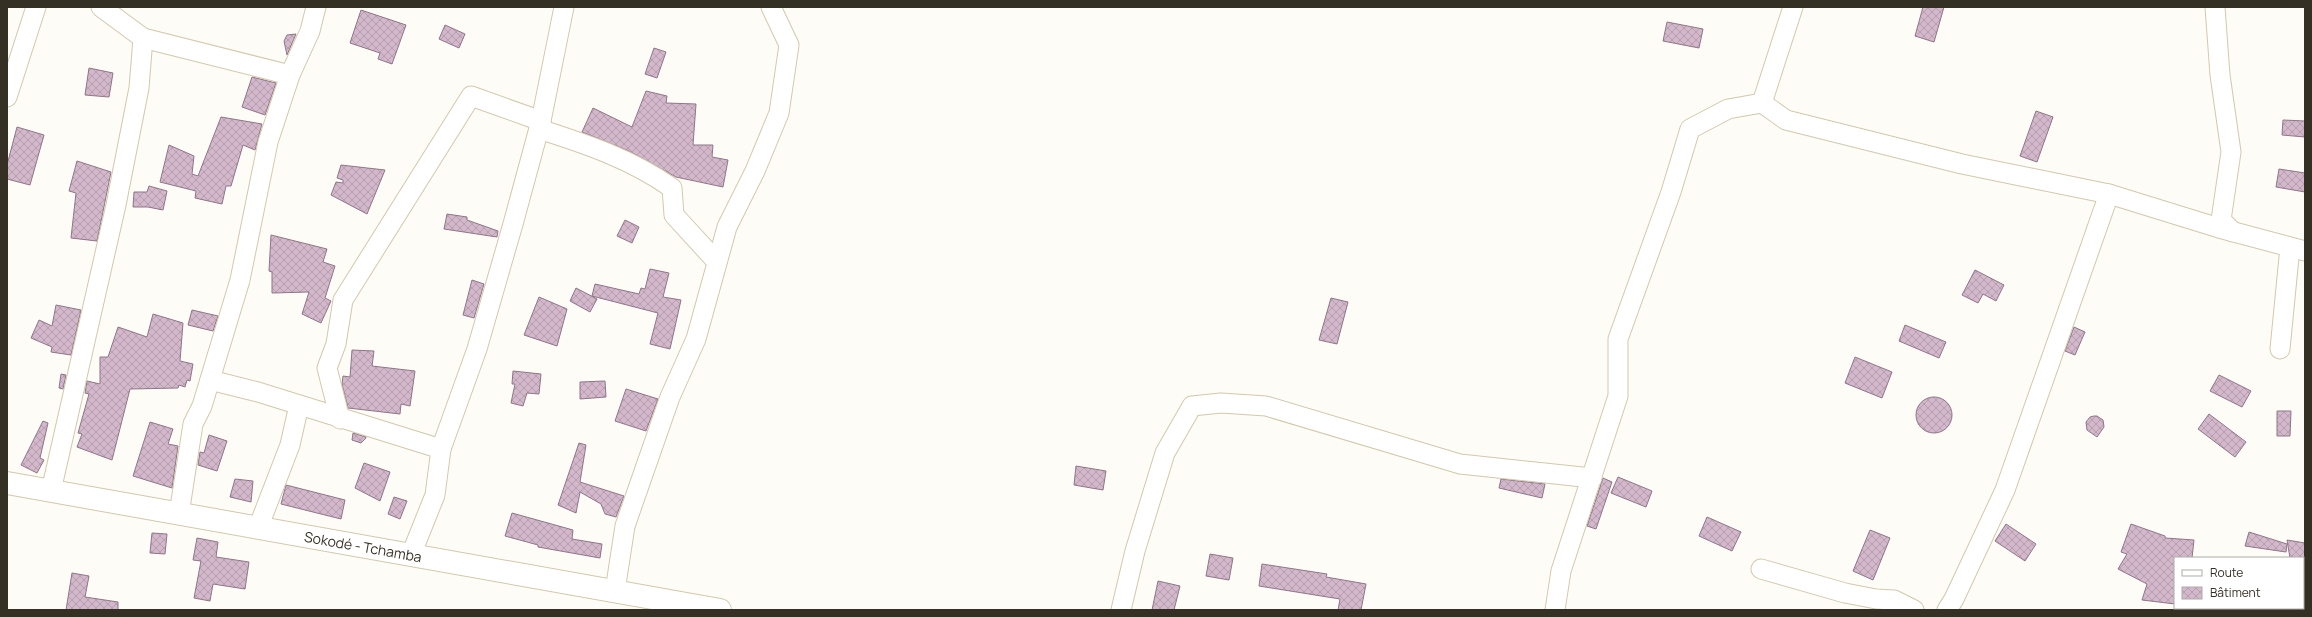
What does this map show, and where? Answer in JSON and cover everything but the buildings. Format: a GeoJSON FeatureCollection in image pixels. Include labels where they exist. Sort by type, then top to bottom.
{"type":"FeatureCollection","features":[{"type":"Feature","properties":{"kind":"main road","name":"Sokodé - Tchamba"},"geometry":{"type":"LineString","coordinates":[[7,483],[720,610]]}},
{"type":"Feature","properties":{"kind":"street"},"geometry":{"type":"LineString","coordinates":[[7,97],[36,7]]}},
{"type":"Feature","properties":{"kind":"street"},"geometry":{"type":"LineString","coordinates":[[101,7],[143,38],[290,75]]}},
{"type":"Feature","properties":{"kind":"street"},"geometry":{"type":"LineString","coordinates":[[179,514],[193,424],[202,406],[240,280],[268,142],[290,75],[310,31],[316,7]]}},
{"type":"Feature","properties":{"kind":"street"},"geometry":{"type":"LineString","coordinates":[[411,555],[435,495],[441,449],[477,349],[540,125],[564,7]]}},
{"type":"Feature","properties":{"kind":"street"},"geometry":{"type":"LineString","coordinates":[[615,591],[625,526],[670,397],[696,339],[727,227],[754,171],[779,113],[788,45],[772,7]]}},
{"type":"Feature","properties":{"kind":"street"},"geometry":{"type":"LineString","coordinates":[[1762,103],[1793,7]]}},
{"type":"Feature","properties":{"kind":"street"},"geometry":{"type":"LineString","coordinates":[[2215,7],[2220,75],[2231,152],[2221,220],[2233,232]]}},
{"type":"Feature","properties":{"kind":"street"},"geometry":{"type":"LineString","coordinates":[[51,491],[116,205],[139,88],[143,38]]}},
{"type":"Feature","properties":{"kind":"street"},"geometry":{"type":"LineString","coordinates":[[340,419],[328,368],[336,344],[343,300],[471,96],[597,147],[654,176],[672,188],[674,215],[717,262]]}},
{"type":"Feature","properties":{"kind":"street"},"geometry":{"type":"LineString","coordinates":[[1555,610],[1561,571],[1618,396],[1618,339],[1671,192],[1690,129],[1728,109],[1762,103],[1786,120],[1962,164],[2109,194],[2233,232],[2297,249],[2280,349]]}},
{"type":"Feature","properties":{"kind":"street"},"geometry":{"type":"LineString","coordinates":[[1947,610],[1954,599],[2005,490],[2109,194]]}},
{"type":"Feature","properties":{"kind":"street"},"geometry":{"type":"LineString","coordinates":[[210,380],[299,405],[340,419],[441,449]]}},
{"type":"Feature","properties":{"kind":"street"},"geometry":{"type":"LineString","coordinates":[[1121,610],[1135,551],[1165,453],[1192,406],[1221,403],[1266,406],[1460,464],[1592,478]]}},
{"type":"Feature","properties":{"kind":"street"},"geometry":{"type":"LineString","coordinates":[[258,528],[290,445],[299,405]]}},
{"type":"Feature","properties":{"kind":"street"},"geometry":{"type":"LineString","coordinates":[[1762,569],[1845,593],[1876,599],[1894,600],[1914,610]]}}]}
